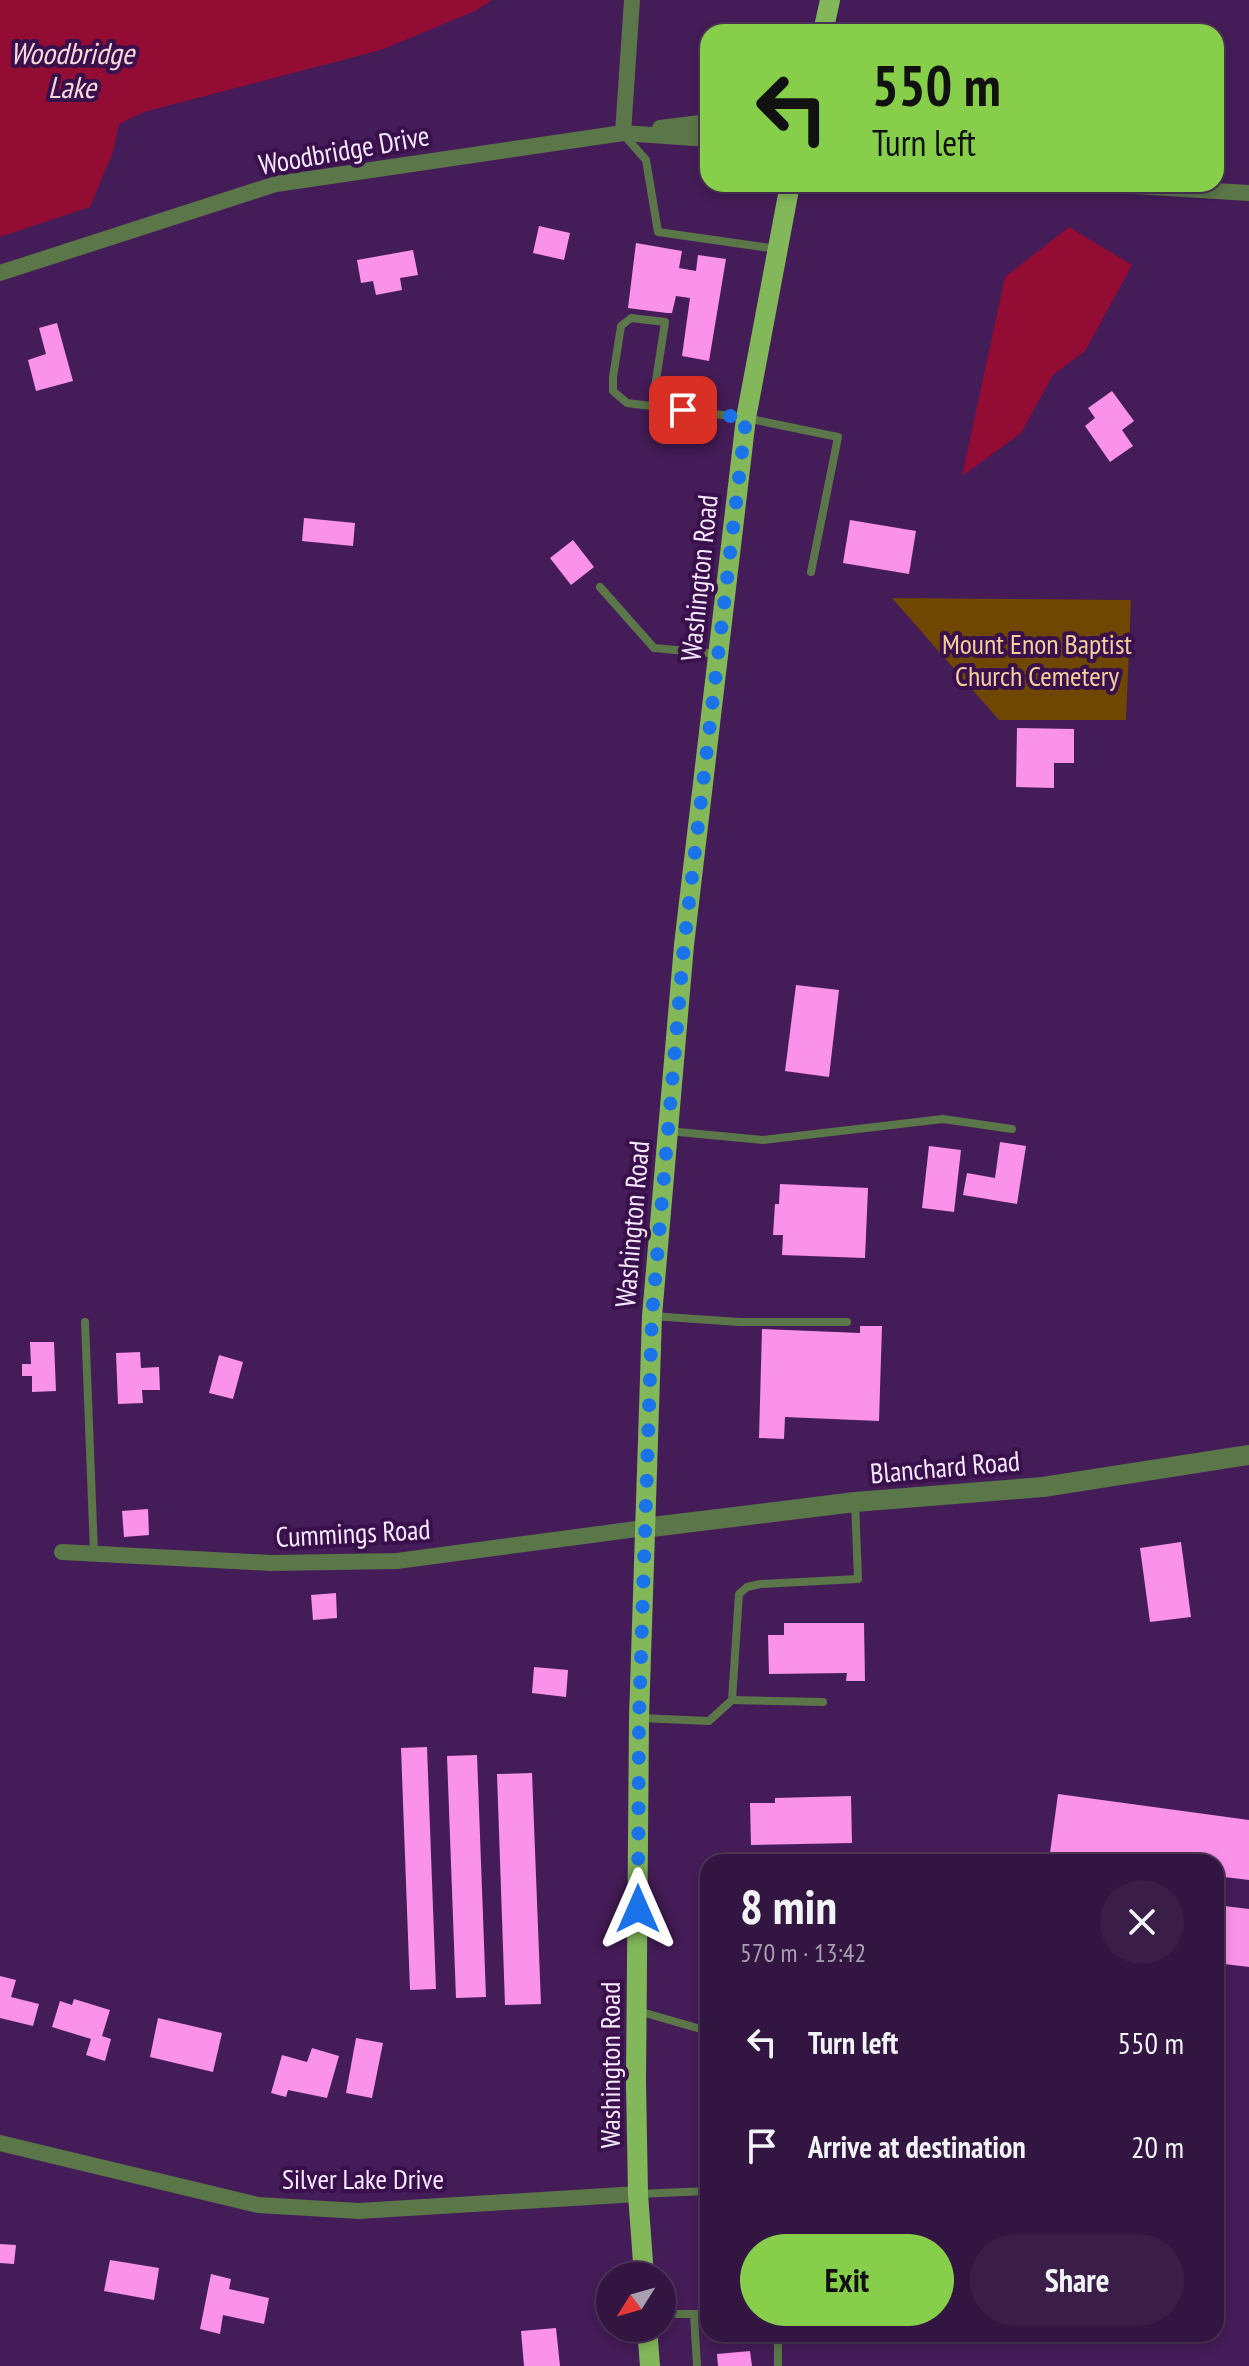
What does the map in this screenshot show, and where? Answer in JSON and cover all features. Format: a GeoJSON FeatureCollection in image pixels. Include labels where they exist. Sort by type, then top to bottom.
{"type":"FeatureCollection","features":[{"type":"Feature","properties":{"kind":"main road"},"geometry":{"type":"LineString","coordinates":[[825,24],[830,0]]}},
{"type":"Feature","properties":{"kind":"main road","name":"Washington Road"},"geometry":{"type":"LineString","coordinates":[[643,2262],[638,2194],[639,1718],[652,1316],[684,945],[746,418],[788,192]]}},
{"type":"Feature","properties":{"kind":"main road"},"geometry":{"type":"LineString","coordinates":[[648,2342],[650,2366]]}},
{"type":"Feature","properties":{"kind":"street"},"geometry":{"type":"LineString","coordinates":[[632,0],[623,133],[700,123]]}},
{"type":"Feature","properties":{"kind":"street","name":"Woodbridge Drive"},"geometry":{"type":"LineString","coordinates":[[0,273],[276,184],[623,133],[700,138]]}},
{"type":"Feature","properties":{"kind":"street"},"geometry":{"type":"LineString","coordinates":[[1224,191],[1249,193]]}},
{"type":"Feature","properties":{"kind":"street","name":"Blanchard Road"},"geometry":{"type":"LineString","coordinates":[[644,1528],[855,1502],[1043,1487],[1249,1455]]}},
{"type":"Feature","properties":{"kind":"street","name":"Cummings Road"},"geometry":{"type":"LineString","coordinates":[[62,1552],[271,1563],[397,1561],[644,1528]]}},
{"type":"Feature","properties":{"kind":"street","name":"Silver Lake Drive"},"geometry":{"type":"LineString","coordinates":[[0,2143],[258,2205],[359,2211],[638,2194]]}},
{"type":"Feature","properties":{"kind":"lane"},"geometry":{"type":"LineString","coordinates":[[623,133],[646,160],[658,232],[777,249]]}},
{"type":"Feature","properties":{"kind":"lane"},"geometry":{"type":"LineString","coordinates":[[652,406],[665,322],[631,318],[621,326],[613,377],[613,391],[627,403],[746,418],[838,437],[811,572]]}},
{"type":"Feature","properties":{"kind":"lane"},"geometry":{"type":"LineString","coordinates":[[600,587],[654,648],[719,655]]}},
{"type":"Feature","properties":{"kind":"lane"},"geometry":{"type":"LineString","coordinates":[[668,1131],[763,1140],[943,1119],[1012,1129]]}},
{"type":"Feature","properties":{"kind":"lane"},"geometry":{"type":"LineString","coordinates":[[652,1316],[739,1322],[847,1322]]}},
{"type":"Feature","properties":{"kind":"lane"},"geometry":{"type":"LineString","coordinates":[[85,1322],[94,1554]]}},
{"type":"Feature","properties":{"kind":"lane"},"geometry":{"type":"LineString","coordinates":[[732,1700],[739,1594],[747,1587],[760,1584],[858,1579],[855,1502]]}},
{"type":"Feature","properties":{"kind":"lane"},"geometry":{"type":"LineString","coordinates":[[639,1718],[709,1721],[732,1700],[823,1702]]}},
{"type":"Feature","properties":{"kind":"lane"},"geometry":{"type":"LineString","coordinates":[[637,2011],[700,2029]]}},
{"type":"Feature","properties":{"kind":"lane"},"geometry":{"type":"LineString","coordinates":[[638,2194],[700,2191]]}},
{"type":"Feature","properties":{"kind":"lane"},"geometry":{"type":"LineString","coordinates":[[676,2314],[700,2314]]}},
{"type":"Feature","properties":{"kind":"lane"},"geometry":{"type":"LineString","coordinates":[[694,2314],[697,2366]]}},
{"type":"Feature","properties":{"kind":"lane"},"geometry":{"type":"LineString","coordinates":[[777,2342],[778,2366]]}},
{"type":"Feature","properties":{"kind":"green space","name":"Mount Enon Baptist Church Cemetery"},"geometry":{"type":"Polygon","coordinates":[[[892,598],[1131,600],[1126,720],[999,720],[892,598]]]}},
{"type":"Feature","properties":{"kind":"water","name":"Woodbridge Lake"},"geometry":{"type":"Polygon","coordinates":[[[0,0],[492,0],[475,11],[381,50],[144,112],[119,124],[113,152],[90,207],[0,237],[0,0]]]}},
{"type":"Feature","properties":{"kind":"water"},"geometry":{"type":"Polygon","coordinates":[[[1069,227],[1132,265],[1085,351],[1053,375],[1021,433],[962,476],[1005,277],[1069,227]]]}},
{"type":"Feature","properties":{"kind":"building"},"geometry":{"type":"Polygon","coordinates":[[[539,226],[570,233],[564,260],[533,253],[539,226]]]}},
{"type":"Feature","properties":{"kind":"building"},"geometry":{"type":"Polygon","coordinates":[[[636,243],[682,251],[679,268],[696,271],[698,255],[726,259],[709,361],[682,356],[690,298],[676,296],[672,313],[628,308],[636,243]]]}},
{"type":"Feature","properties":{"kind":"building"},"geometry":{"type":"Polygon","coordinates":[[[413,250],[418,275],[400,278],[402,290],[376,295],[373,281],[361,283],[357,260],[413,250]]]}},
{"type":"Feature","properties":{"kind":"building"},"geometry":{"type":"Polygon","coordinates":[[[57,323],[73,381],[36,391],[28,360],[46,354],[39,328],[57,323]]]}},
{"type":"Feature","properties":{"kind":"building"},"geometry":{"type":"Polygon","coordinates":[[[1112,391],[1134,421],[1122,430],[1133,446],[1110,462],[1085,426],[1095,418],[1088,408],[1112,391]]]}},
{"type":"Feature","properties":{"kind":"building"},"geometry":{"type":"Polygon","coordinates":[[[304,518],[355,523],[353,546],[302,541],[304,518]]]}},
{"type":"Feature","properties":{"kind":"building"},"geometry":{"type":"Polygon","coordinates":[[[850,520],[916,531],[909,574],[843,563],[850,520]]]}},
{"type":"Feature","properties":{"kind":"building"},"geometry":{"type":"Polygon","coordinates":[[[573,540],[594,567],[571,585],[550,558],[573,540]]]}},
{"type":"Feature","properties":{"kind":"building"},"geometry":{"type":"Polygon","coordinates":[[[1017,728],[1074,729],[1074,763],[1054,763],[1054,788],[1016,787],[1017,728]]]}},
{"type":"Feature","properties":{"kind":"building"},"geometry":{"type":"Polygon","coordinates":[[[796,985],[839,990],[829,1077],[785,1071],[796,985]]]}},
{"type":"Feature","properties":{"kind":"building"},"geometry":{"type":"Polygon","coordinates":[[[1000,1142],[1026,1146],[1017,1204],[963,1195],[967,1173],[995,1178],[1000,1142]]]}},
{"type":"Feature","properties":{"kind":"building"},"geometry":{"type":"Polygon","coordinates":[[[929,1146],[961,1150],[954,1212],[922,1208],[929,1146]]]}},
{"type":"Feature","properties":{"kind":"building"},"geometry":{"type":"Polygon","coordinates":[[[780,1184],[868,1188],[865,1258],[782,1255],[783,1235],[773,1235],[780,1184]]]}},
{"type":"Feature","properties":{"kind":"building"},"geometry":{"type":"Polygon","coordinates":[[[860,1326],[882,1326],[879,1421],[785,1417],[784,1439],[759,1438],[762,1329],[860,1333],[860,1326]]]}},
{"type":"Feature","properties":{"kind":"building"},"geometry":{"type":"Polygon","coordinates":[[[30,1342],[54,1342],[56,1391],[32,1392],[32,1376],[22,1376],[22,1364],[31,1364],[30,1342]]]}},
{"type":"Feature","properties":{"kind":"building"},"geometry":{"type":"Polygon","coordinates":[[[140,1352],[141,1368],[159,1367],[160,1390],[142,1390],[143,1403],[118,1404],[116,1353],[140,1352]]]}},
{"type":"Feature","properties":{"kind":"building"},"geometry":{"type":"Polygon","coordinates":[[[219,1355],[243,1362],[233,1399],[209,1393],[219,1355]]]}},
{"type":"Feature","properties":{"kind":"building"},"geometry":{"type":"Polygon","coordinates":[[[148,1509],[149,1535],[124,1537],[122,1511],[148,1509]]]}},
{"type":"Feature","properties":{"kind":"building"},"geometry":{"type":"Polygon","coordinates":[[[1181,1542],[1191,1617],[1150,1622],[1140,1548],[1181,1542]]]}},
{"type":"Feature","properties":{"kind":"building"},"geometry":{"type":"Polygon","coordinates":[[[336,1593],[337,1618],[313,1620],[311,1595],[336,1593]]]}},
{"type":"Feature","properties":{"kind":"building"},"geometry":{"type":"Polygon","coordinates":[[[784,1623],[864,1623],[865,1681],[846,1681],[847,1673],[769,1674],[768,1635],[784,1635],[784,1623]]]}},
{"type":"Feature","properties":{"kind":"building"},"geometry":{"type":"Polygon","coordinates":[[[534,1667],[568,1670],[566,1697],[532,1693],[534,1667]]]}},
{"type":"Feature","properties":{"kind":"building"},"geometry":{"type":"Polygon","coordinates":[[[427,1747],[436,1989],[410,1990],[401,1748],[427,1747]]]}},
{"type":"Feature","properties":{"kind":"building"},"geometry":{"type":"Polygon","coordinates":[[[477,1755],[486,1997],[456,1998],[447,1756],[477,1755]]]}},
{"type":"Feature","properties":{"kind":"building"},"geometry":{"type":"Polygon","coordinates":[[[532,1773],[541,2004],[505,2005],[497,1774],[532,1773]]]}},
{"type":"Feature","properties":{"kind":"building"},"geometry":{"type":"Polygon","coordinates":[[[1058,1794],[1249,1820],[1249,1880],[1224,1877],[1224,1854],[1050,1853],[1058,1794]]]}},
{"type":"Feature","properties":{"kind":"building"},"geometry":{"type":"Polygon","coordinates":[[[851,1796],[852,1843],[751,1845],[750,1803],[775,1803],[775,1798],[851,1796]]]}},
{"type":"Feature","properties":{"kind":"building"},"geometry":{"type":"Polygon","coordinates":[[[1224,1906],[1249,1909],[1249,1967],[1224,1964],[1224,1906]]]}},
{"type":"Feature","properties":{"kind":"building"},"geometry":{"type":"Polygon","coordinates":[[[0,1976],[16,1980],[11,1997],[39,2004],[33,2026],[0,2018],[0,1976]]]}},
{"type":"Feature","properties":{"kind":"building"},"geometry":{"type":"Polygon","coordinates":[[[74,1999],[110,2010],[102,2036],[111,2039],[105,2061],[86,2055],[91,2039],[52,2027],[60,2001],[72,2005],[74,1999]]]}},
{"type":"Feature","properties":{"kind":"building"},"geometry":{"type":"Polygon","coordinates":[[[158,2018],[222,2033],[213,2072],[150,2057],[158,2018]]]}},
{"type":"Feature","properties":{"kind":"building"},"geometry":{"type":"Polygon","coordinates":[[[356,2038],[383,2043],[372,2098],[346,2093],[356,2038]]]}},
{"type":"Feature","properties":{"kind":"building"},"geometry":{"type":"Polygon","coordinates":[[[312,2048],[339,2056],[327,2098],[288,2090],[286,2097],[271,2093],[282,2055],[307,2062],[312,2048]]]}},
{"type":"Feature","properties":{"kind":"building"},"geometry":{"type":"Polygon","coordinates":[[[0,2244],[16,2245],[14,2264],[0,2263],[0,2244]]]}},
{"type":"Feature","properties":{"kind":"building"},"geometry":{"type":"Polygon","coordinates":[[[110,2260],[159,2268],[154,2300],[104,2291],[110,2260]]]}},
{"type":"Feature","properties":{"kind":"building"},"geometry":{"type":"Polygon","coordinates":[[[211,2274],[231,2279],[229,2289],[269,2298],[264,2324],[223,2315],[220,2334],[200,2329],[211,2274]]]}},
{"type":"Feature","properties":{"kind":"building"},"geometry":{"type":"Polygon","coordinates":[[[556,2328],[560,2366],[524,2366],[521,2331],[556,2328]]]}},
{"type":"Feature","properties":{"kind":"building"},"geometry":{"type":"Polygon","coordinates":[[[750,2351],[752,2366],[718,2366],[717,2354],[750,2351]]]}},
{"type":"Feature","properties":{"kind":"route"},"geometry":{"type":"LineString","coordinates":[[638,1909],[639,1718],[652,1316],[684,945],[746,418],[683,410]]}}]}
